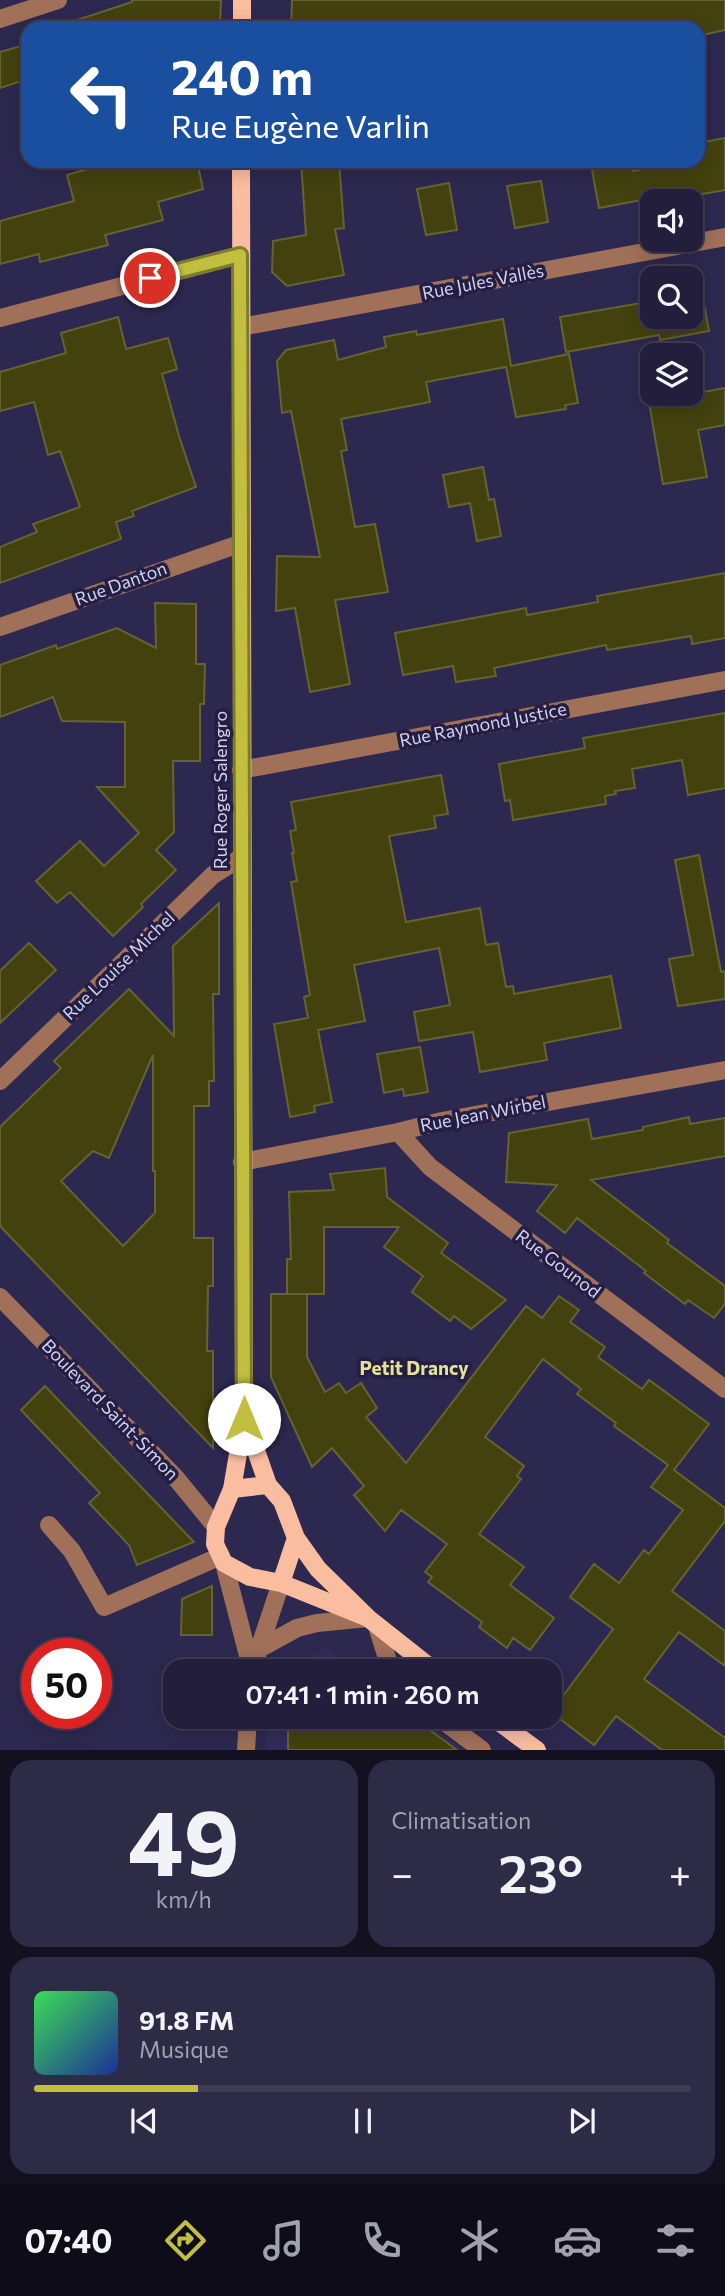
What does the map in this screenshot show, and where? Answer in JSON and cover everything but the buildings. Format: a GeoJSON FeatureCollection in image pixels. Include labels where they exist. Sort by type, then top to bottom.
{"type":"FeatureCollection","features":[{"type":"Feature","properties":{"kind":"main road"},"geometry":{"type":"LineString","coordinates":[[242,0],[242,21]]}},
{"type":"Feature","properties":{"kind":"main road","name":"Rue Roger Salengro"},"geometry":{"type":"LineString","coordinates":[[232,1489],[244,1419],[241,168]]}},
{"type":"Feature","properties":{"kind":"main road","name":"Rue Roger Salengro"},"geometry":{"type":"LineString","coordinates":[[244,1419],[268,1485]]}},
{"type":"Feature","properties":{"kind":"main road"},"geometry":{"type":"LineString","coordinates":[[372,1622],[281,1583],[250,1577],[222,1559],[215,1544],[216,1527],[232,1489],[268,1485],[282,1501],[296,1538],[318,1569],[372,1622],[420,1659]]}},
{"type":"Feature","properties":{"kind":"main road"},"geometry":{"type":"LineString","coordinates":[[281,1583],[296,1538]]}},
{"type":"Feature","properties":{"kind":"main road"},"geometry":{"type":"LineString","coordinates":[[508,1729],[537,1750]]}},
{"type":"Feature","properties":{"kind":"street"},"geometry":{"type":"LineString","coordinates":[[0,19],[58,0]]}},
{"type":"Feature","properties":{"kind":"street","name":"Rue Jules Vallès"},"geometry":{"type":"LineString","coordinates":[[241,327],[725,237]]}},
{"type":"Feature","properties":{"kind":"street"},"geometry":{"type":"LineString","coordinates":[[0,318],[240,255]]}},
{"type":"Feature","properties":{"kind":"street","name":"Rue Danton"},"geometry":{"type":"LineString","coordinates":[[0,627],[242,542]]}},
{"type":"Feature","properties":{"kind":"street","name":"Rue Raymond Justice"},"geometry":{"type":"LineString","coordinates":[[241,770],[725,680]]}},
{"type":"Feature","properties":{"kind":"street","name":"Rue Louise Michel"},"geometry":{"type":"LineString","coordinates":[[0,1080],[213,875],[242,857]]}},
{"type":"Feature","properties":{"kind":"street","name":"Rue Jean Wirbel"},"geometry":{"type":"LineString","coordinates":[[242,1162],[442,1121],[725,1070]]}},
{"type":"Feature","properties":{"kind":"street","name":"Rue Gounod"},"geometry":{"type":"LineString","coordinates":[[398,1132],[430,1167],[725,1389]]}},
{"type":"Feature","properties":{"kind":"street","name":"Boulevard Saint-Simon"},"geometry":{"type":"LineString","coordinates":[[0,1297],[175,1477],[216,1527]]}},
{"type":"Feature","properties":{"kind":"street"},"geometry":{"type":"LineString","coordinates":[[49,1525],[72,1551],[104,1608],[222,1559],[249,1659]]}},
{"type":"Feature","properties":{"kind":"street"},"geometry":{"type":"LineString","coordinates":[[256,1659],[281,1583]]}},
{"type":"Feature","properties":{"kind":"street"},"geometry":{"type":"LineString","coordinates":[[259,1649],[297,1628],[317,1623],[372,1622],[386,1659]]}},
{"type":"Feature","properties":{"kind":"street"},"geometry":{"type":"LineString","coordinates":[[246,1750],[247,1729]]}},
{"type":"Feature","properties":{"kind":"street"},"geometry":{"type":"LineString","coordinates":[[454,1729],[482,1750]]}},
{"type":"Feature","properties":{"kind":"shaded area"},"geometry":{"type":"Polygon","coordinates":[[[327,1648],[342,1659],[306,1659],[327,1648]]]}},
{"type":"Feature","properties":{"kind":"shaded area"},"geometry":{"type":"Polygon","coordinates":[[[267,1729],[436,1729],[464,1750],[267,1750],[267,1729]]]}},
{"type":"Feature","properties":{"kind":"district","name":"Petit Drancy"},"geometry":{"type":"Point","coordinates":[414,1368]}},
{"type":"Feature","properties":{"kind":"route"},"geometry":{"type":"LineString","coordinates":[[150,278],[240,255],[244,1419]]}}]}
